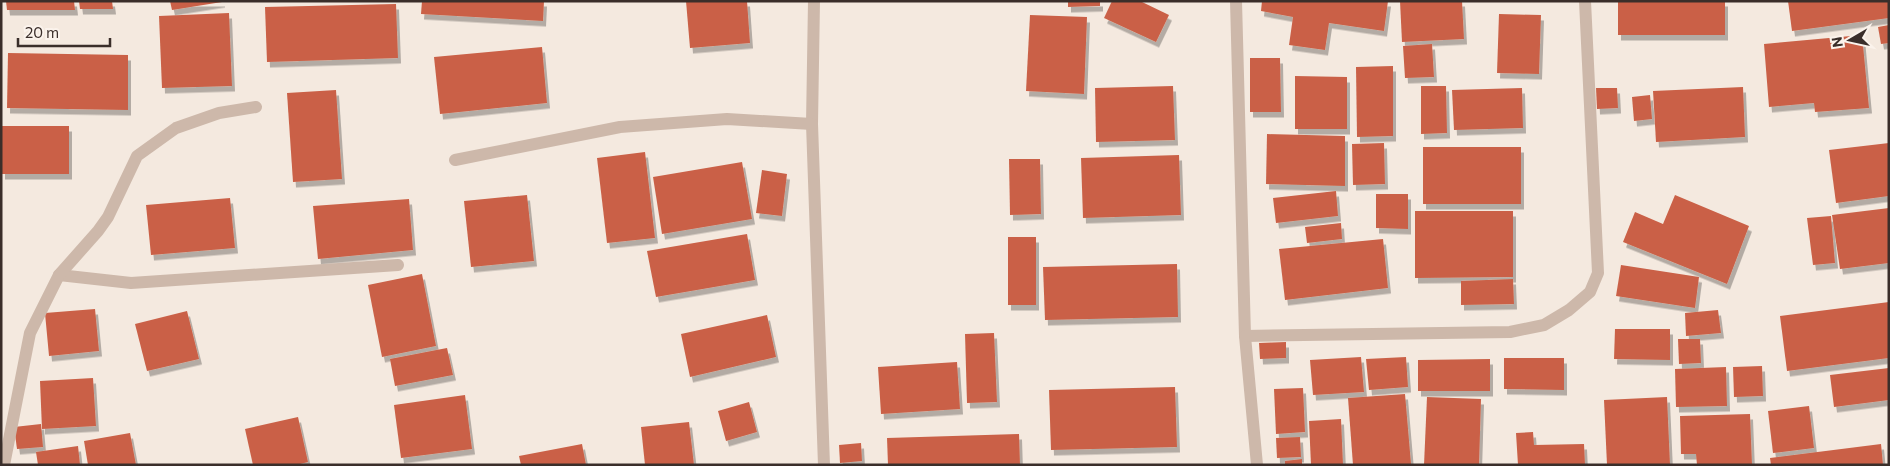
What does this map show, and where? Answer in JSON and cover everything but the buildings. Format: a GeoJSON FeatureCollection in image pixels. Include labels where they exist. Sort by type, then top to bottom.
{"type":"FeatureCollection","features":[{"type":"Feature","properties":{"kind":"street"},"geometry":{"type":"LineString","coordinates":[[814,1],[812,124],[824,465]]}},
{"type":"Feature","properties":{"kind":"street"},"geometry":{"type":"LineString","coordinates":[[1236,1],[1245,336],[1257,465]]}},
{"type":"Feature","properties":{"kind":"street"},"geometry":{"type":"LineString","coordinates":[[1245,336],[1510,332],[1544,325],[1569,310],[1590,292],[1598,273],[1585,1]]}},
{"type":"Feature","properties":{"kind":"street"},"geometry":{"type":"LineString","coordinates":[[3,456],[30,333],[59,275],[108,217],[137,156],[176,128],[219,112],[256,107]]}},
{"type":"Feature","properties":{"kind":"street"},"geometry":{"type":"LineString","coordinates":[[455,160],[620,127],[727,119],[812,124]]}},
{"type":"Feature","properties":{"kind":"street"},"geometry":{"type":"LineString","coordinates":[[59,275],[131,283],[398,265]]}}]}
